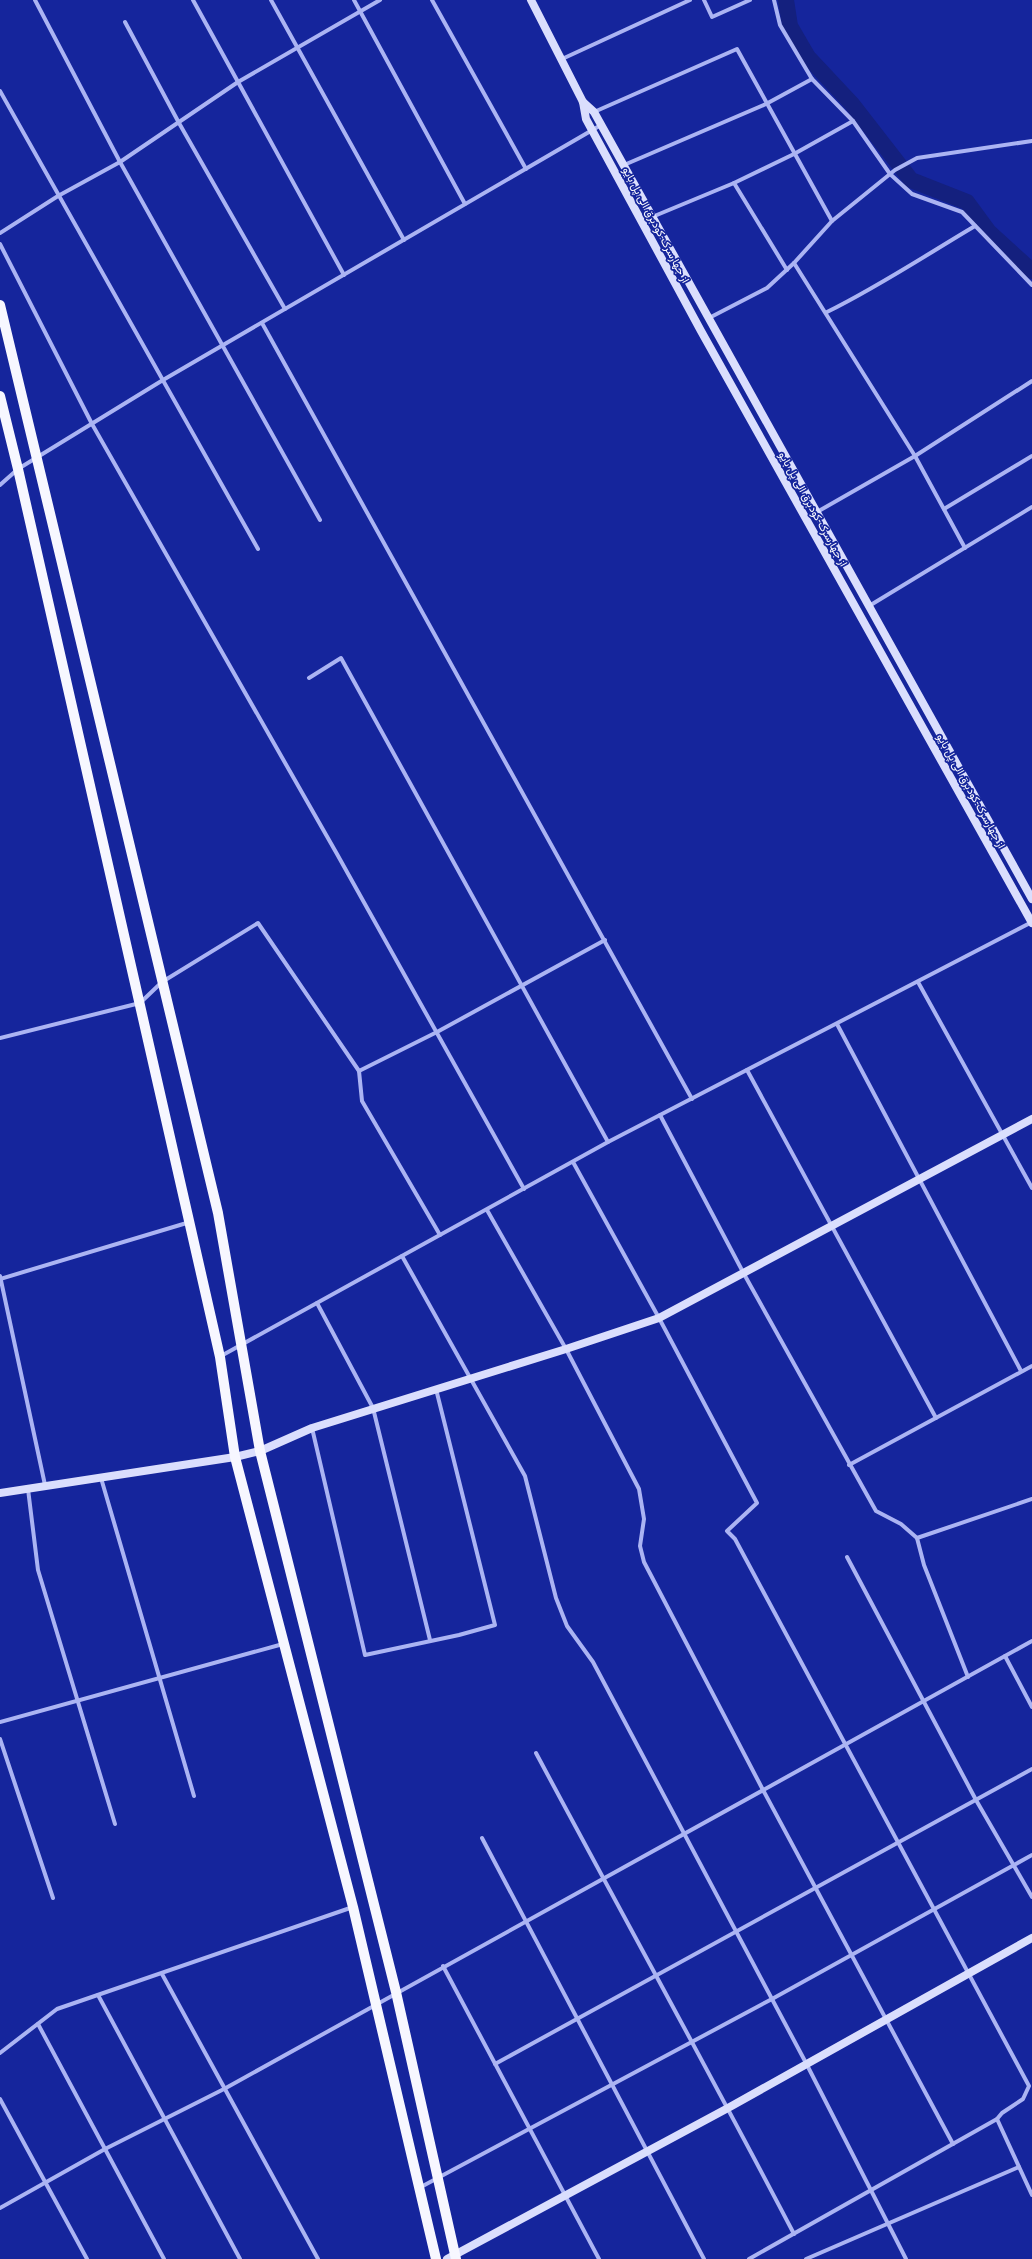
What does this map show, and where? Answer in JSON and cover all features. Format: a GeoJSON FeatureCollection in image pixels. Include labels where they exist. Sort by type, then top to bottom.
{"type":"FeatureCollection","features":[{"type":"Feature","properties":{"kind":"main road"},"geometry":{"type":"LineString","coordinates":[[0,305],[38,457],[218,1213],[260,1451],[396,1992],[438,2178],[452,2258]]}},
{"type":"Feature","properties":{"kind":"main road"},"geometry":{"type":"LineString","coordinates":[[0,396],[190,1222],[220,1357],[236,1457],[283,1644],[353,1907],[436,2259]]}},
{"type":"Feature","properties":{"kind":"street"},"geometry":{"type":"LineString","coordinates":[[35,0],[120,162],[320,520]]}},
{"type":"Feature","properties":{"kind":"street"},"geometry":{"type":"LineString","coordinates":[[193,0],[344,275]]}},
{"type":"Feature","properties":{"kind":"street"},"geometry":{"type":"LineString","coordinates":[[272,0],[297,48],[404,240]]}},
{"type":"Feature","properties":{"kind":"street"},"geometry":{"type":"LineString","coordinates":[[354,0],[465,204]]}},
{"type":"Feature","properties":{"kind":"street"},"geometry":{"type":"LineString","coordinates":[[0,233],[58,196],[120,162],[238,82],[380,0]]}},
{"type":"Feature","properties":{"kind":"street"},"geometry":{"type":"LineString","coordinates":[[432,0],[526,169]]}},
{"type":"Feature","properties":{"kind":"street","name":"از جهارسرک-کودبرق الی پل بایو"},"geometry":{"type":"LineString","coordinates":[[531,0],[583,102],[586,119],[708,343],[1032,922]]}},
{"type":"Feature","properties":{"kind":"street"},"geometry":{"type":"LineString","coordinates":[[562,59],[690,0]]}},
{"type":"Feature","properties":{"kind":"street"},"geometry":{"type":"LineString","coordinates":[[704,0],[712,17],[750,0]]}},
{"type":"Feature","properties":{"kind":"street"},"geometry":{"type":"LineString","coordinates":[[774,0],[780,25],[812,79],[853,121],[890,174],[912,194],[962,212],[1032,285]]}},
{"type":"Feature","properties":{"kind":"street"},"geometry":{"type":"LineString","coordinates":[[125,22],[179,123],[285,309]]}},
{"type":"Feature","properties":{"kind":"street"},"geometry":{"type":"LineString","coordinates":[[594,112],[737,49],[766,104],[832,221]]}},
{"type":"Feature","properties":{"kind":"street"},"geometry":{"type":"LineString","coordinates":[[624,165],[766,104],[812,79]]}},
{"type":"Feature","properties":{"kind":"street"},"geometry":{"type":"LineString","coordinates":[[0,91],[258,549]]}},
{"type":"Feature","properties":{"kind":"street","name":"از جهارسرک-کودبرق الی پل بایو"},"geometry":{"type":"LineString","coordinates":[[583,102],[594,112],[624,165],[1032,899]]}},
{"type":"Feature","properties":{"kind":"street"},"geometry":{"type":"LineString","coordinates":[[652,217],[734,183],[794,154],[853,121]]}},
{"type":"Feature","properties":{"kind":"street"},"geometry":{"type":"LineString","coordinates":[[0,485],[18,469],[163,380],[601,125]]}},
{"type":"Feature","properties":{"kind":"street"},"geometry":{"type":"LineString","coordinates":[[709,318],[767,288],[794,263],[832,221],[895,170],[916,158],[1032,141]]}},
{"type":"Feature","properties":{"kind":"street"},"geometry":{"type":"LineString","coordinates":[[734,183],[787,270]]}},
{"type":"Feature","properties":{"kind":"street"},"geometry":{"type":"LineString","coordinates":[[827,312],[872,290],[892,276],[975,226]]}},
{"type":"Feature","properties":{"kind":"street"},"geometry":{"type":"LineString","coordinates":[[0,244],[92,424],[437,1032],[524,1189]]}},
{"type":"Feature","properties":{"kind":"street"},"geometry":{"type":"LineString","coordinates":[[794,263],[827,312],[915,456],[965,548]]}},
{"type":"Feature","properties":{"kind":"street"},"geometry":{"type":"LineString","coordinates":[[262,322],[342,471],[353,484],[692,1098]]}},
{"type":"Feature","properties":{"kind":"street"},"geometry":{"type":"LineString","coordinates":[[817,512],[915,456],[1032,381]]}},
{"type":"Feature","properties":{"kind":"street"},"geometry":{"type":"LineString","coordinates":[[944,509],[1032,456]]}},
{"type":"Feature","properties":{"kind":"street"},"geometry":{"type":"LineString","coordinates":[[869,606],[1032,508]]}},
{"type":"Feature","properties":{"kind":"street"},"geometry":{"type":"LineString","coordinates":[[309,678],[341,658],[608,1142]]}},
{"type":"Feature","properties":{"kind":"street"},"geometry":{"type":"LineString","coordinates":[[220,1357],[608,1142],[1032,922]]}},
{"type":"Feature","properties":{"kind":"street"},"geometry":{"type":"LineString","coordinates":[[0,1038],[140,1003],[162,982],[258,923],[359,1071],[362,1101],[440,1236]]}},
{"type":"Feature","properties":{"kind":"street"},"geometry":{"type":"LineString","coordinates":[[359,1071],[437,1032],[605,940]]}},
{"type":"Feature","properties":{"kind":"street"},"geometry":{"type":"LineString","coordinates":[[918,982],[1032,1188]]}},
{"type":"Feature","properties":{"kind":"street"},"geometry":{"type":"LineString","coordinates":[[837,1024],[1021,1371]]}},
{"type":"Feature","properties":{"kind":"street"},"geometry":{"type":"LineString","coordinates":[[747,1070],[936,1418]]}},
{"type":"Feature","properties":{"kind":"street"},"geometry":{"type":"LineString","coordinates":[[660,1115],[744,1274],[849,1465],[876,1511],[901,1524],[917,1538],[924,1565],[968,1677]]}},
{"type":"Feature","properties":{"kind":"street"},"geometry":{"type":"LineString","coordinates":[[0,1493],[236,1457],[260,1451],[312,1428],[436,1388],[566,1349],[659,1318],[1032,1119]]}},
{"type":"Feature","properties":{"kind":"street"},"geometry":{"type":"LineString","coordinates":[[572,1162],[659,1318],[756,1503],[726,1531],[735,1539],[1029,2086],[1023,2099],[1002,2113],[997,2119],[749,2259]]}},
{"type":"Feature","properties":{"kind":"street"},"geometry":{"type":"LineString","coordinates":[[487,1210],[566,1349],[639,1489],[644,1519],[640,1546],[644,1562],[763,1790],[887,2019],[952,2144]]}},
{"type":"Feature","properties":{"kind":"street"},"geometry":{"type":"LineString","coordinates":[[45,1485],[0,1278],[190,1222]]}},
{"type":"Feature","properties":{"kind":"street"},"geometry":{"type":"LineString","coordinates":[[402,1256],[525,1476],[556,1598],[567,1626],[593,1662],[806,2063],[906,2259]]}},
{"type":"Feature","properties":{"kind":"street"},"geometry":{"type":"LineString","coordinates":[[317,1303],[373,1408],[430,1640]]}},
{"type":"Feature","properties":{"kind":"street"},"geometry":{"type":"LineString","coordinates":[[849,1465],[1032,1366]]}},
{"type":"Feature","properties":{"kind":"street"},"geometry":{"type":"LineString","coordinates":[[312,1428],[365,1655],[459,1635],[496,1625],[436,1388]]}},
{"type":"Feature","properties":{"kind":"street"},"geometry":{"type":"LineString","coordinates":[[100,1478],[194,1796]]}},
{"type":"Feature","properties":{"kind":"street"},"geometry":{"type":"LineString","coordinates":[[28,1488],[38,1570],[115,1824]]}},
{"type":"Feature","properties":{"kind":"street"},"geometry":{"type":"LineString","coordinates":[[917,1538],[1032,1499]]}},
{"type":"Feature","properties":{"kind":"street"},"geometry":{"type":"LineString","coordinates":[[847,1557],[976,1800],[1012,1866],[1032,1897]]}},
{"type":"Feature","properties":{"kind":"street"},"geometry":{"type":"LineString","coordinates":[[0,2208],[105,2149],[224,2089],[376,2003],[924,1702],[1032,1641]]}},
{"type":"Feature","properties":{"kind":"street"},"geometry":{"type":"LineString","coordinates":[[0,1722],[283,1644]]}},
{"type":"Feature","properties":{"kind":"street"},"geometry":{"type":"LineString","coordinates":[[1004,1656],[1032,1707]]}},
{"type":"Feature","properties":{"kind":"street"},"geometry":{"type":"LineString","coordinates":[[0,1739],[53,1898]]}},
{"type":"Feature","properties":{"kind":"street"},"geometry":{"type":"LineString","coordinates":[[536,1754],[728,2108],[794,2234]]}},
{"type":"Feature","properties":{"kind":"street"},"geometry":{"type":"LineString","coordinates":[[496,2064],[1032,1769]]}},
{"type":"Feature","properties":{"kind":"street"},"geometry":{"type":"LineString","coordinates":[[482,1838],[704,2259]]}},
{"type":"Feature","properties":{"kind":"street"},"geometry":{"type":"LineString","coordinates":[[419,2188],[772,1999],[1032,1855]]}},
{"type":"Feature","properties":{"kind":"street"},"geometry":{"type":"LineString","coordinates":[[0,2053],[57,2009],[353,1907]]}},
{"type":"Feature","properties":{"kind":"street"},"geometry":{"type":"LineString","coordinates":[[452,2258],[728,2108],[806,2063],[1032,1938]]}},
{"type":"Feature","properties":{"kind":"street"},"geometry":{"type":"LineString","coordinates":[[443,1966],[599,2259]]}},
{"type":"Feature","properties":{"kind":"street"},"geometry":{"type":"LineString","coordinates":[[162,1974],[318,2259]]}},
{"type":"Feature","properties":{"kind":"street"},"geometry":{"type":"LineString","coordinates":[[98,1995],[240,2259]]}},
{"type":"Feature","properties":{"kind":"street"},"geometry":{"type":"LineString","coordinates":[[38,2024],[164,2259]]}},
{"type":"Feature","properties":{"kind":"street"},"geometry":{"type":"LineString","coordinates":[[0,2099],[87,2259]]}},
{"type":"Feature","properties":{"kind":"street"},"geometry":{"type":"LineString","coordinates":[[997,2119],[1032,2195]]}},
{"type":"Feature","properties":{"kind":"street"},"geometry":{"type":"LineString","coordinates":[[806,2259],[889,2225],[1019,2167]]}},
{"type":"Feature","properties":{"kind":"waterway"},"geometry":{"type":"LineString","coordinates":[[786,0],[790,26],[808,57],[852,104],[911,180],[967,202],[989,232],[1032,271]]}}]}
